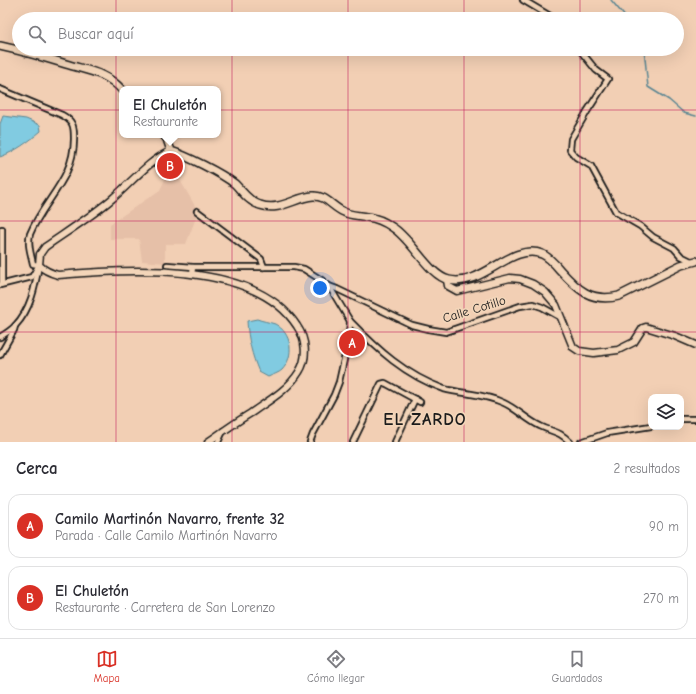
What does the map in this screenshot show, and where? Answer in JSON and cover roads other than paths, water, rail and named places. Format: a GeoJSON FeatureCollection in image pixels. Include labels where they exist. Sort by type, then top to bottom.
{"type":"FeatureCollection","features":[{"type":"Feature","properties":{"kind":"main road"},"geometry":{"type":"LineString","coordinates":[[0,46],[12,49]]}},
{"type":"Feature","properties":{"kind":"main road"},"geometry":{"type":"LineString","coordinates":[[41,56],[106,76],[119,86]]}},
{"type":"Feature","properties":{"kind":"main road"},"geometry":{"type":"LineString","coordinates":[[166,138],[171,151],[182,154],[226,178],[250,200],[260,206],[274,207],[312,196],[319,196],[344,213],[379,220],[393,227],[407,238],[439,275],[447,280],[466,280],[475,277],[520,254],[532,252],[543,255],[555,264],[574,286],[586,294],[598,298],[609,299],[619,296],[681,264],[693,261]]}},
{"type":"Feature","properties":{"kind":"street"},"geometry":{"type":"LineString","coordinates":[[523,0],[544,12]]}},
{"type":"Feature","properties":{"kind":"street"},"geometry":{"type":"LineString","coordinates":[[585,56],[596,70],[608,79],[571,139],[570,150],[576,157],[591,166],[616,212],[640,226],[653,238],[674,248],[681,256],[693,261]]}},
{"type":"Feature","properties":{"kind":"street"},"geometry":{"type":"LineString","coordinates":[[0,90],[70,119],[74,128],[74,150],[68,171],[61,186],[40,216],[30,235],[28,244],[33,264],[39,265],[48,272],[58,275],[129,270],[192,271],[264,267],[294,267],[304,269],[329,286],[350,320],[375,347],[401,368],[435,386],[487,397],[502,402],[542,427],[558,432],[570,442]]}},
{"type":"Feature","properties":{"kind":"street"},"geometry":{"type":"LineString","coordinates":[[0,355],[15,326],[28,308],[35,290],[40,254],[45,247],[113,198],[161,155],[171,151]]}},
{"type":"Feature","properties":{"kind":"street"},"geometry":{"type":"LineString","coordinates":[[197,211],[261,259],[264,267]]}},
{"type":"Feature","properties":{"kind":"street"},"geometry":{"type":"LineString","coordinates":[[2,229],[1,285],[32,277],[39,265]]}},
{"type":"Feature","properties":{"kind":"street"},"geometry":{"type":"LineString","coordinates":[[167,265],[235,282],[265,296],[278,304],[291,316],[300,330],[305,347],[304,360],[300,371],[291,383],[275,397],[208,442]]}},
{"type":"Feature","properties":{"kind":"street"},"geometry":{"type":"LineString","coordinates":[[447,280],[448,286],[457,291],[510,278],[520,279],[533,284],[545,292],[556,305],[573,347],[579,351],[594,353],[618,350],[634,342],[643,328],[646,327],[675,336],[696,345]]}},
{"type":"Feature","properties":{"kind":"street","name":"Calle Cotillo"},"geometry":{"type":"LineString","coordinates":[[329,286],[412,325],[446,332],[520,306],[533,304],[542,307],[560,317]]}},
{"type":"Feature","properties":{"kind":"street"},"geometry":{"type":"LineString","coordinates":[[310,442],[339,382],[349,337],[350,320]]}},
{"type":"Feature","properties":{"kind":"street"},"geometry":{"type":"LineString","coordinates":[[0,337],[15,326]]}},
{"type":"Feature","properties":{"kind":"street"},"geometry":{"type":"LineString","coordinates":[[353,442],[381,384],[384,383],[420,402]]}},
{"type":"Feature","properties":{"kind":"street"},"geometry":{"type":"LineString","coordinates":[[395,442],[415,399]]}},
{"type":"Feature","properties":{"kind":"street"},"geometry":{"type":"LineString","coordinates":[[684,419],[696,418]]}},
{"type":"Feature","properties":{"kind":"street"},"geometry":{"type":"LineString","coordinates":[[581,442],[607,433],[648,426]]}},
{"type":"Feature","properties":{"kind":"street"},"geometry":{"type":"LineString","coordinates":[[218,442],[223,431]]}},
{"type":"Feature","properties":{"kind":"water"},"geometry":{"type":"Polygon","coordinates":[[[3,116],[26,119],[40,125],[41,131],[22,146],[0,157],[0,124],[3,116]]]}},
{"type":"Feature","properties":{"kind":"water"},"geometry":{"type":"Polygon","coordinates":[[[257,319],[275,324],[281,328],[290,345],[289,358],[282,370],[268,377],[259,372],[249,341],[247,321],[257,319]]]}},
{"type":"Feature","properties":{"kind":"waterway"},"geometry":{"type":"LineString","coordinates":[[611,0],[621,12]]}},
{"type":"Feature","properties":{"kind":"waterway"},"geometry":{"type":"LineString","coordinates":[[645,56],[648,87],[669,100],[684,113],[696,116]]}},
{"type":"Feature","properties":{"kind":"place","name":"El Chuletón"},"geometry":{"type":"Point","coordinates":[170,166]}},
{"type":"Feature","properties":{"kind":"place","name":"Camilo Martinón Navarro, frente 32"},"geometry":{"type":"Point","coordinates":[352,343]}},
{"type":"Feature","properties":{"kind":"district","name":"EL ZARDO"},"geometry":{"type":"Point","coordinates":[425,419]}}]}
